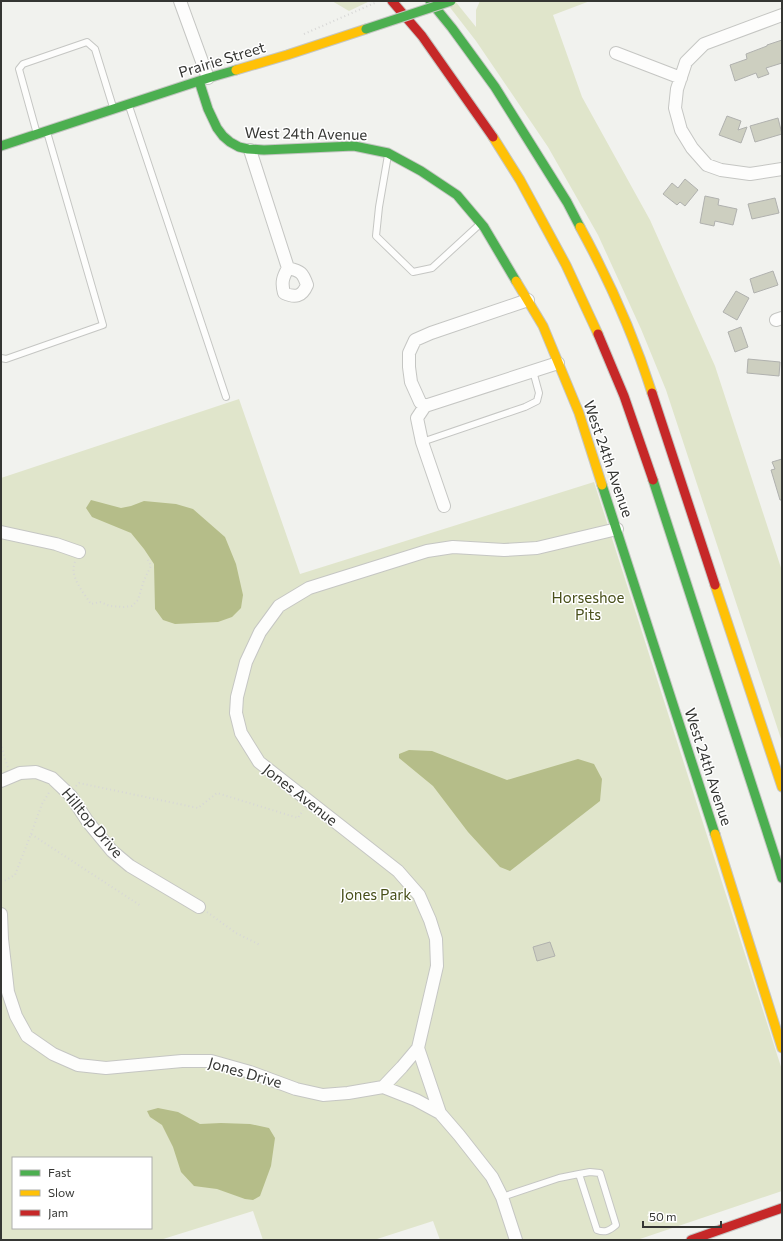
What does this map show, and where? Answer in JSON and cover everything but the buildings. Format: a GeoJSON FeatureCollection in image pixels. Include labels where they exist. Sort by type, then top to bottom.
{"type":"FeatureCollection","features":[{"type":"Feature","properties":{"kind":"main road"},"geometry":{"type":"LineString","coordinates":[[392,1],[422,36],[457,84],[516,174],[566,266],[602,342],[624,396],[649,468],[782,878]]}},
{"type":"Feature","properties":{"kind":"main road"},"geometry":{"type":"LineString","coordinates":[[430,1],[452,28],[495,87],[567,202],[589,243],[613,294],[636,348],[648,382],[782,787]]}},
{"type":"Feature","properties":{"kind":"main road","name":"Prairie Street"},"geometry":{"type":"LineString","coordinates":[[1,146],[452,1]]}},
{"type":"Feature","properties":{"kind":"main road","name":"West 24th Avenue"},"geometry":{"type":"LineString","coordinates":[[204,80],[212,121],[224,137],[237,146],[250,150],[354,146],[388,153],[421,171],[457,195],[481,224],[528,300],[543,326],[579,413],[740,912],[782,1048]]}},
{"type":"Feature","properties":{"kind":"main road"},"geometry":{"type":"LineString","coordinates":[[691,1240],[782,1208]]}},
{"type":"Feature","properties":{"kind":"street"},"geometry":{"type":"LineString","coordinates":[[180,1],[204,80]]}},
{"type":"Feature","properties":{"kind":"street"},"geometry":{"type":"LineString","coordinates":[[782,15],[704,44],[686,62],[677,89],[675,108],[680,130],[692,148],[707,165],[721,170],[750,174],[782,170]]}},
{"type":"Feature","properties":{"kind":"street"},"geometry":{"type":"LineString","coordinates":[[616,53],[681,78]]}},
{"type":"Feature","properties":{"kind":"street"},"geometry":{"type":"LineString","coordinates":[[250,150],[288,268]]}},
{"type":"Feature","properties":{"kind":"street"},"geometry":{"type":"LineString","coordinates":[[425,406],[420,402],[411,382],[408,367],[409,353],[415,340],[431,333],[528,300]]}},
{"type":"Feature","properties":{"kind":"street"},"geometry":{"type":"LineString","coordinates":[[444,506],[422,442],[417,418],[425,406],[558,363]]}},
{"type":"Feature","properties":{"kind":"street","name":"Jones Avenue"},"geometry":{"type":"LineString","coordinates":[[418,1048],[437,966],[436,939],[430,920],[418,895],[398,871],[259,762],[241,733],[236,713],[237,697],[246,662],[260,632],[279,606],[309,588],[427,551],[452,547],[504,550],[537,548],[616,529]]}},
{"type":"Feature","properties":{"kind":"street"},"geometry":{"type":"LineString","coordinates":[[1,532],[56,544],[79,552]]}},
{"type":"Feature","properties":{"kind":"street","name":"Hilltop Drive"},"geometry":{"type":"LineString","coordinates":[[6,778],[20,773],[36,772],[52,778],[68,794],[88,822],[116,855],[130,866],[200,908]]}},
{"type":"Feature","properties":{"kind":"street","name":"Jones Drive"},"geometry":{"type":"LineString","coordinates":[[1,914],[2,939],[8,992],[16,1016],[27,1036],[53,1054],[78,1065],[106,1068],[182,1061],[211,1061],[250,1072],[296,1089],[323,1095],[348,1093],[382,1087]]}},
{"type":"Feature","properties":{"kind":"street"},"geometry":{"type":"LineString","coordinates":[[418,1048],[382,1087],[416,1100],[440,1114],[459,1135],[492,1177],[502,1197],[516,1240]]}},
{"type":"Feature","properties":{"kind":"street"},"geometry":{"type":"LineString","coordinates":[[418,1048],[440,1114]]}},
{"type":"Feature","properties":{"kind":"lane"},"geometry":{"type":"LineString","coordinates":[[37,134],[19,70],[23,64],[74,46],[87,42],[96,49],[113,109]]}},
{"type":"Feature","properties":{"kind":"lane"},"geometry":{"type":"LineString","coordinates":[[128,104],[226,397]]}},
{"type":"Feature","properties":{"kind":"lane"},"geometry":{"type":"LineString","coordinates":[[1,358],[6,359],[103,325],[47,131]]}},
{"type":"Feature","properties":{"kind":"lane"},"geometry":{"type":"LineString","coordinates":[[388,153],[376,236],[413,272],[432,268],[481,224]]}},
{"type":"Feature","properties":{"kind":"lane"},"geometry":{"type":"LineString","coordinates":[[422,442],[525,407],[537,401],[539,394],[533,371]]}},
{"type":"Feature","properties":{"kind":"lane"},"geometry":{"type":"LineString","coordinates":[[502,1197],[559,1178],[579,1174],[590,1172],[600,1173],[616,1225],[612,1229],[605,1232],[597,1230],[579,1174]]}},
{"type":"Feature","properties":{"kind":"path"},"geometry":{"type":"LineString","coordinates":[[347,15],[378,1]]}},
{"type":"Feature","properties":{"kind":"path"},"geometry":{"type":"LineString","coordinates":[[79,552],[73,566],[74,572],[90,604],[100,602],[110,606],[132,606],[138,600],[144,580],[151,566],[147,558]]}},
{"type":"Feature","properties":{"kind":"path"},"geometry":{"type":"LineString","coordinates":[[1,743],[5,759],[6,778]]}},
{"type":"Feature","properties":{"kind":"path"},"geometry":{"type":"LineString","coordinates":[[1,881],[15,875],[42,804],[57,782]]}},
{"type":"Feature","properties":{"kind":"path"},"geometry":{"type":"LineString","coordinates":[[68,794],[79,783],[198,808],[217,793],[298,818],[308,801]]}},
{"type":"Feature","properties":{"kind":"path"},"geometry":{"type":"LineString","coordinates":[[31,834],[141,906]]}},
{"type":"Feature","properties":{"kind":"path"},"geometry":{"type":"LineString","coordinates":[[200,908],[236,933],[260,945]]}},
{"type":"Feature","properties":{"kind":"green space"},"geometry":{"type":"Polygon","coordinates":[[[332,1],[370,1],[349,11],[332,1]]]}},
{"type":"Feature","properties":{"kind":"green space"},"geometry":{"type":"Polygon","coordinates":[[[445,1],[455,1],[476,27],[476,10],[480,1],[590,1],[553,15],[582,97],[650,220],[715,366],[782,571],[782,742],[666,390],[641,329],[598,235],[548,147],[476,41],[445,1]]]}},
{"type":"Feature","properties":{"kind":"green space","name":"Jones Park"},"geometry":{"type":"Polygon","coordinates":[[[239,399],[300,574],[594,482],[782,1070],[782,1191],[637,1240],[440,1240],[433,1221],[374,1240],[263,1240],[253,1211],[160,1240],[1,1240],[1,478],[239,399]]]}},
{"type":"Feature","properties":{"kind":"shaded area"},"geometry":{"type":"Polygon","coordinates":[[[91,500],[121,508],[144,501],[176,504],[193,509],[225,537],[236,564],[243,595],[241,608],[232,617],[218,622],[175,624],[163,620],[155,609],[154,564],[131,533],[92,517],[86,508],[91,500]]]}},
{"type":"Feature","properties":{"kind":"shaded area"},"geometry":{"type":"Polygon","coordinates":[[[409,750],[432,751],[507,780],[578,759],[594,764],[602,779],[600,801],[510,871],[500,867],[468,832],[433,786],[399,758],[399,754],[409,750]]]}},
{"type":"Feature","properties":{"kind":"shaded area"},"geometry":{"type":"Polygon","coordinates":[[[158,1108],[178,1112],[200,1124],[250,1124],[269,1128],[275,1138],[271,1166],[260,1196],[253,1200],[245,1199],[217,1189],[194,1186],[181,1172],[173,1147],[162,1125],[150,1117],[147,1111],[158,1108]]]}},
{"type":"Feature","properties":{"kind":"traffic: fast"},"geometry":{"type":"LineString","coordinates":[[430,1],[452,28],[495,87],[567,202],[580,227]]}},
{"type":"Feature","properties":{"kind":"traffic: fast"},"geometry":{"type":"LineString","coordinates":[[366,29],[451,1]]}},
{"type":"Feature","properties":{"kind":"traffic: fast"},"geometry":{"type":"LineString","coordinates":[[1,146],[236,70]]}},
{"type":"Feature","properties":{"kind":"traffic: fast"},"geometry":{"type":"LineString","coordinates":[[199,81],[208,109],[217,128],[223,136],[239,147],[264,150],[354,146],[388,153],[421,171],[457,195],[484,227],[516,281]]}},
{"type":"Feature","properties":{"kind":"traffic: fast"},"geometry":{"type":"LineString","coordinates":[[653,480],[782,878]]}},
{"type":"Feature","properties":{"kind":"traffic: fast"},"geometry":{"type":"LineString","coordinates":[[602,485],[715,834]]}},
{"type":"Feature","properties":{"kind":"traffic: slow"},"geometry":{"type":"LineString","coordinates":[[236,70],[366,29]]}},
{"type":"Feature","properties":{"kind":"traffic: slow"},"geometry":{"type":"LineString","coordinates":[[493,137],[520,180],[566,265],[598,334]]}},
{"type":"Feature","properties":{"kind":"traffic: slow"},"geometry":{"type":"LineString","coordinates":[[580,227],[620,308],[652,393]]}},
{"type":"Feature","properties":{"kind":"traffic: slow"},"geometry":{"type":"LineString","coordinates":[[516,281],[543,326],[579,413],[602,485]]}},
{"type":"Feature","properties":{"kind":"traffic: slow"},"geometry":{"type":"LineString","coordinates":[[715,585],[782,787]]}},
{"type":"Feature","properties":{"kind":"traffic: slow"},"geometry":{"type":"LineString","coordinates":[[715,834],[782,1048]]}},
{"type":"Feature","properties":{"kind":"traffic: jam"},"geometry":{"type":"LineString","coordinates":[[392,1],[422,36],[493,137]]}},
{"type":"Feature","properties":{"kind":"traffic: jam"},"geometry":{"type":"LineString","coordinates":[[598,334],[624,396],[653,480]]}},
{"type":"Feature","properties":{"kind":"traffic: jam"},"geometry":{"type":"LineString","coordinates":[[652,393],[715,585]]}},
{"type":"Feature","properties":{"kind":"traffic: jam"},"geometry":{"type":"LineString","coordinates":[[691,1240],[782,1208]]}},
{"type":"Feature","properties":{"kind":"park label","name":"Horseshoe Pits"},"geometry":{"type":"Point","coordinates":[588,606]}}]}
